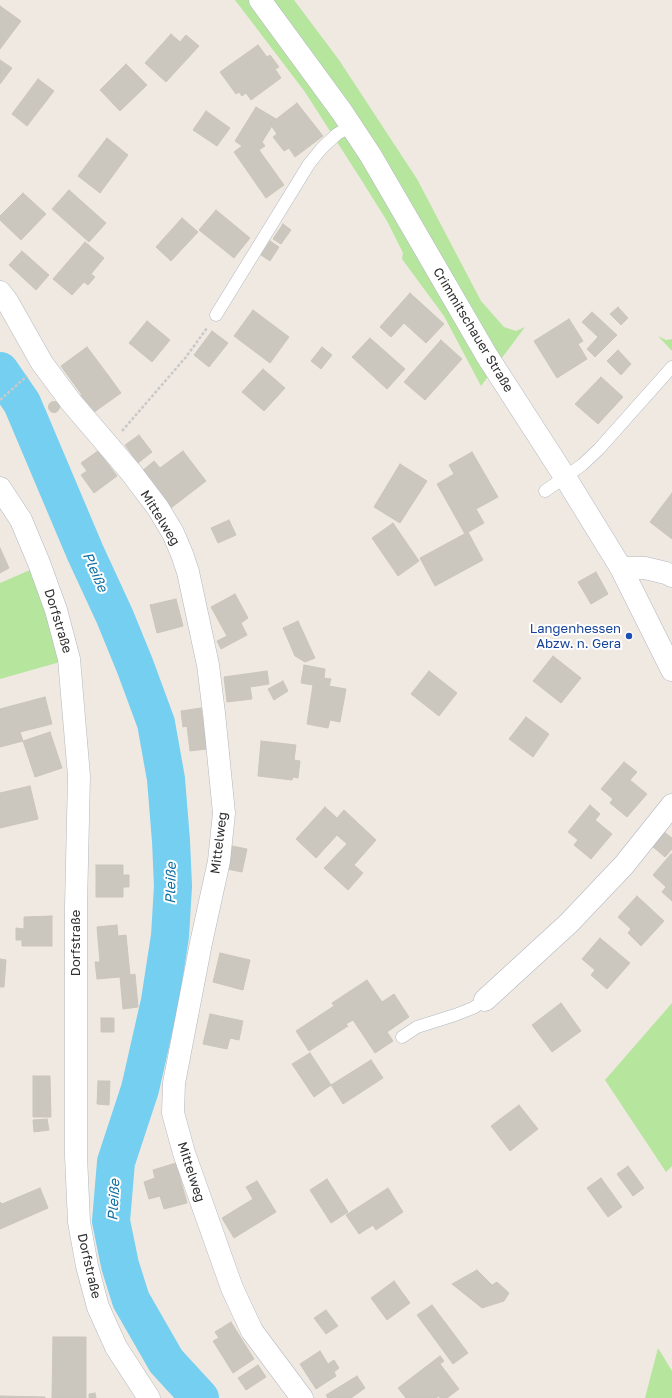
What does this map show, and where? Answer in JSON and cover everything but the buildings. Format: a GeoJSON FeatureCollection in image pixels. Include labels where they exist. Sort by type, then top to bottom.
{"type":"FeatureCollection","features":[{"type":"Feature","properties":{"kind":"street","name":"Crimmitschauer Straße"},"geometry":{"type":"LineString","coordinates":[[260,0],[371,156],[487,356],[565,477],[621,568],[672,670]]}},
{"type":"Feature","properties":{"kind":"street","name":"Mittelweg"},"geometry":{"type":"LineString","coordinates":[[0,292],[7,301],[42,363],[71,402],[109,446],[158,508],[173,533],[188,572],[208,665],[224,813],[219,861],[201,943],[174,1083],[173,1113],[186,1160],[232,1288],[252,1331],[302,1398]]}},
{"type":"Feature","properties":{"kind":"street","name":"Dorfstraße"},"geometry":{"type":"LineString","coordinates":[[0,488],[20,520],[39,562],[56,610],[70,659],[79,776],[76,906],[76,1156],[79,1222],[87,1266],[98,1307],[116,1347],[149,1398]]}},
{"type":"Feature","properties":{"kind":"street"},"geometry":{"type":"LineString","coordinates":[[621,568],[645,568],[672,576]]}},
{"type":"Feature","properties":{"kind":"street"},"geometry":{"type":"LineString","coordinates":[[485,1000],[570,923],[624,865],[672,805]]}},
{"type":"Feature","properties":{"kind":"lane"},"geometry":{"type":"LineString","coordinates":[[216,315],[309,164],[322,148],[337,134],[351,126]]}},
{"type":"Feature","properties":{"kind":"lane"},"geometry":{"type":"LineString","coordinates":[[545,491],[582,465],[599,449],[672,367]]}},
{"type":"Feature","properties":{"kind":"lane"},"geometry":{"type":"LineString","coordinates":[[402,1037],[417,1028],[449,1018],[473,1008],[485,1000]]}},
{"type":"Feature","properties":{"kind":"path"},"geometry":{"type":"LineString","coordinates":[[109,446],[186,357],[216,315]]}},
{"type":"Feature","properties":{"kind":"path"},"geometry":{"type":"LineString","coordinates":[[0,400],[30,373]]}},
{"type":"Feature","properties":{"kind":"green space"},"geometry":{"type":"Polygon","coordinates":[[[235,0],[294,0],[339,60],[417,179],[481,301],[504,327],[516,331],[525,327],[481,386],[444,316],[402,259],[403,253],[387,221],[362,181],[305,92],[235,0]]]}},
{"type":"Feature","properties":{"kind":"green space"},"geometry":{"type":"Polygon","coordinates":[[[658,336],[666,340],[672,339],[672,351],[658,336]]]}},
{"type":"Feature","properties":{"kind":"green space"},"geometry":{"type":"Polygon","coordinates":[[[37,567],[67,660],[0,679],[0,583],[37,567]]]}},
{"type":"Feature","properties":{"kind":"green space"},"geometry":{"type":"Polygon","coordinates":[[[672,1003],[672,1166],[666,1172],[605,1080],[672,1003]]]}},
{"type":"Feature","properties":{"kind":"green space"},"geometry":{"type":"Polygon","coordinates":[[[658,1348],[672,1371],[672,1398],[645,1398],[658,1348]]]}},
{"type":"Feature","properties":{"kind":"waterway","name":"Pleiße"},"geometry":{"type":"LineString","coordinates":[[0,371],[22,403],[85,552],[115,617],[156,723],[166,779],[171,841],[173,886],[170,936],[160,1001],[140,1089],[116,1162],[111,1221],[120,1265],[131,1300],[166,1361],[200,1398]]}},
{"type":"Feature","properties":{"kind":"place","name":"Langenhessen Abzw. n. Gera"},"geometry":{"type":"Point","coordinates":[629,636]}}]}
